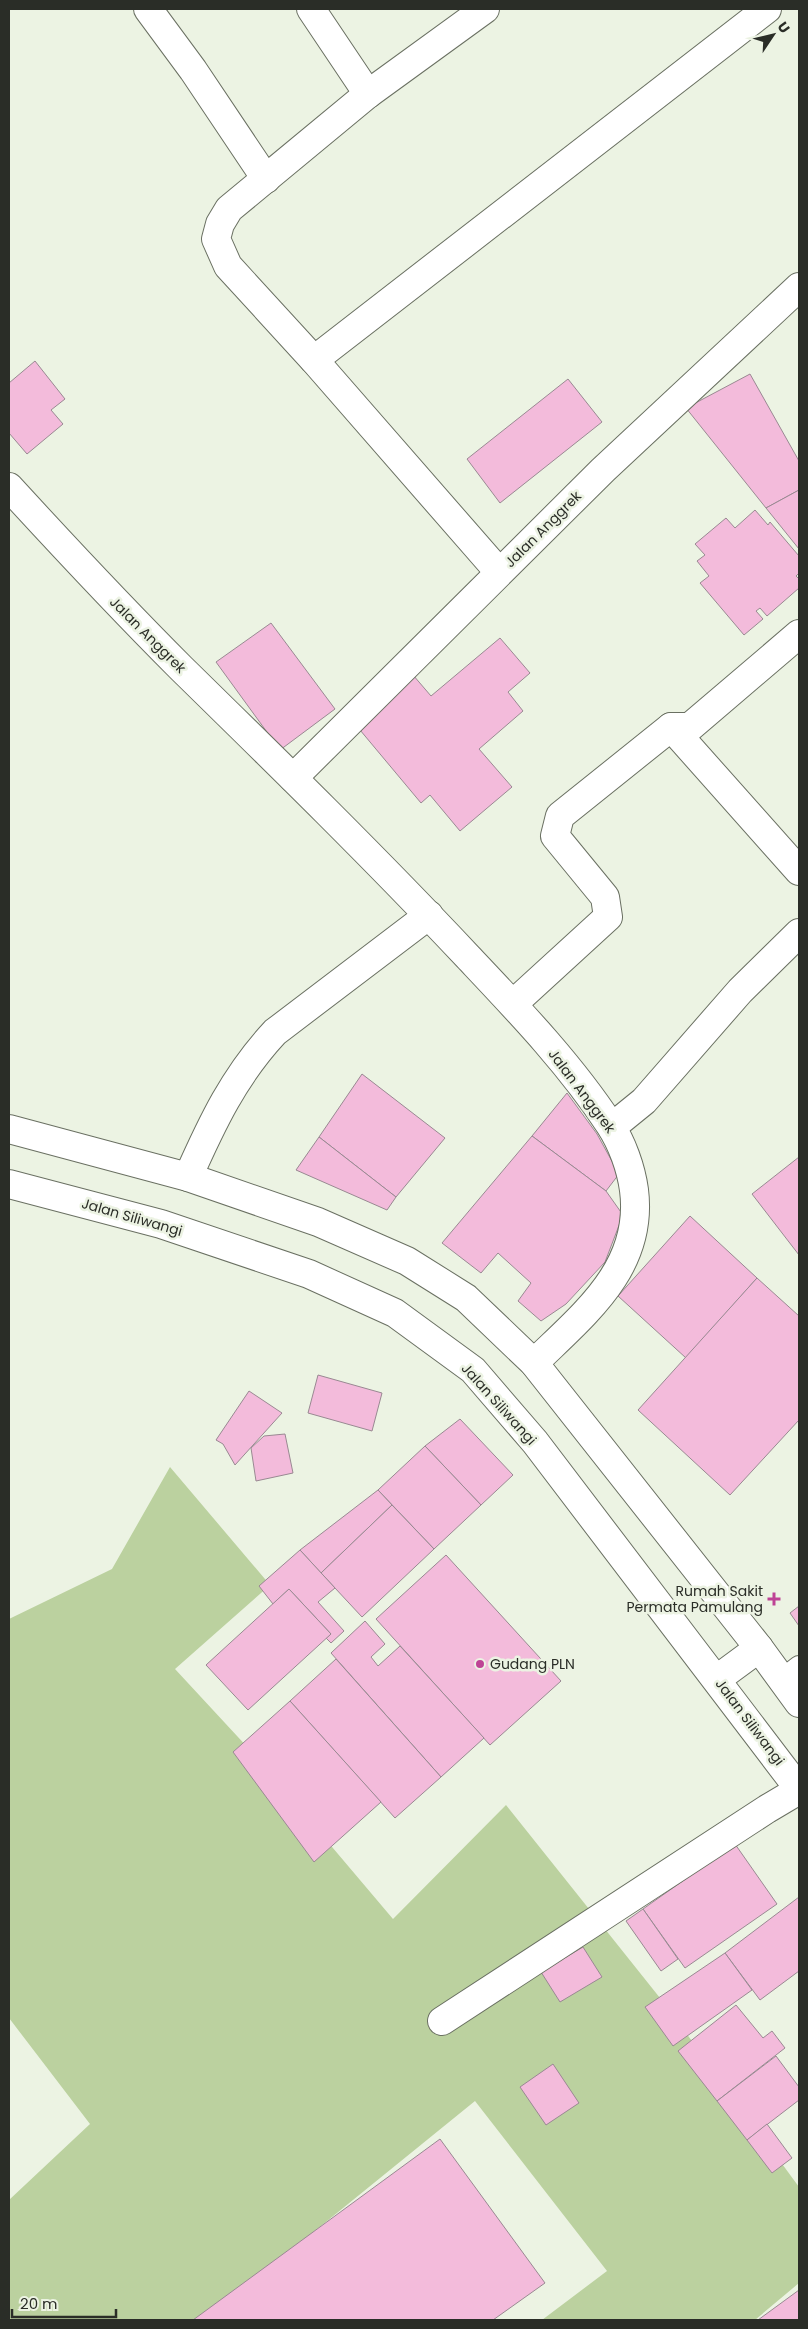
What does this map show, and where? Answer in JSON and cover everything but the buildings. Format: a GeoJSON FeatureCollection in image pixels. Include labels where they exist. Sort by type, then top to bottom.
{"type":"FeatureCollection","features":[{"type":"Feature","properties":{"kind":"street"},"geometry":{"type":"LineString","coordinates":[[148,9],[193,70],[266,180]]}},
{"type":"Feature","properties":{"kind":"street"},"geometry":{"type":"LineString","coordinates":[[311,9],[368,94]]}},
{"type":"Feature","properties":{"kind":"street"},"geometry":{"type":"LineString","coordinates":[[485,9],[368,94],[229,209],[220,224],[216,239],[228,266],[314,360],[499,572]]}},
{"type":"Feature","properties":{"kind":"street"},"geometry":{"type":"LineString","coordinates":[[314,360],[767,9]]}},
{"type":"Feature","properties":{"kind":"street","name":"Jalan Anggrek"},"geometry":{"type":"LineString","coordinates":[[293,778],[499,572],[672,404],[799,287]]}},
{"type":"Feature","properties":{"kind":"street","name":"Jalan Anggrek"},"geometry":{"type":"LineString","coordinates":[[9,487],[114,601],[429,915],[512,1004],[571,1073],[612,1127],[628,1162],[634,1192],[634,1234],[621,1268],[598,1299],[534,1362]]}},
{"type":"Feature","properties":{"kind":"street"},"geometry":{"type":"LineString","coordinates":[[512,1004],[608,917],[605,897],[555,836],[560,816],[672,727],[690,727],[799,634]]}},
{"type":"Feature","properties":{"kind":"street"},"geometry":{"type":"LineString","coordinates":[[672,727],[799,871]]}},
{"type":"Feature","properties":{"kind":"street"},"geometry":{"type":"LineString","coordinates":[[188,1177],[215,1117],[247,1065],[268,1040],[429,915]]}},
{"type":"Feature","properties":{"kind":"street"},"geometry":{"type":"LineString","coordinates":[[612,1127],[644,1101],[740,991],[799,934]]}},
{"type":"Feature","properties":{"kind":"street"},"geometry":{"type":"LineString","coordinates":[[9,1130],[188,1177],[318,1222],[407,1261],[466,1298],[534,1362],[759,1648],[790,1673],[799,1703]]}},
{"type":"Feature","properties":{"kind":"street","name":"Jalan Siliwangi"},"geometry":{"type":"LineString","coordinates":[[9,1184],[162,1224],[309,1274],[395,1313],[472,1370],[535,1442],[717,1679],[799,1790]]}},
{"type":"Feature","properties":{"kind":"street"},"geometry":{"type":"LineString","coordinates":[[717,1679],[759,1648]]}},
{"type":"Feature","properties":{"kind":"street"},"geometry":{"type":"LineString","coordinates":[[442,2020],[799,1790]]}},
{"type":"Feature","properties":{"kind":"green space"},"geometry":{"type":"Polygon","coordinates":[[[170,1467],[270,1585],[175,1669],[250,1750],[393,1919],[506,1805],[664,2003],[799,2187],[799,2283],[755,2320],[542,2320],[607,2271],[475,2101],[205,2320],[9,2320],[9,2200],[90,2124],[9,2018],[9,1619],[112,1569],[170,1467]]]}},
{"type":"Feature","properties":{"kind":"place","name":"Rumah Sakit Permata Pamulang"},"geometry":{"type":"Point","coordinates":[774,1599]}},
{"type":"Feature","properties":{"kind":"place","name":"Gudang PLN"},"geometry":{"type":"Point","coordinates":[480,1664]}}]}
